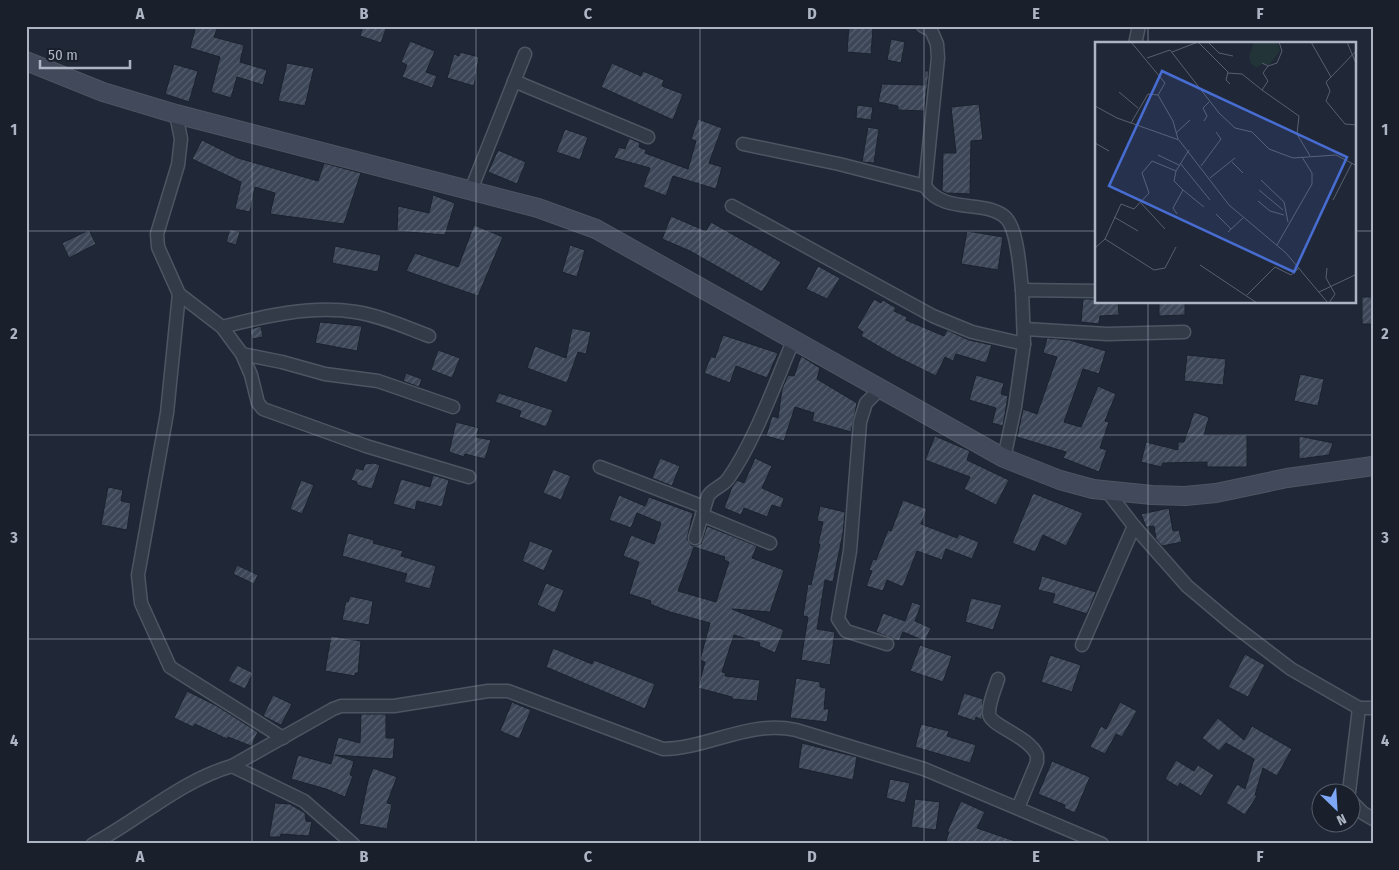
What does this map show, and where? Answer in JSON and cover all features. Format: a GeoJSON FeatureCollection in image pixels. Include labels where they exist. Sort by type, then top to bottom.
{"type":"FeatureCollection","features":[{"type":"Feature","properties":{"kind":"main road"},"geometry":{"type":"LineString","coordinates":[[26,60],[103,92],[176,114],[538,208],[596,229],[1004,458],[1060,480],[1107,490],[1152,496],[1185,496],[1216,493],[1287,478],[1373,466]]}},
{"type":"Feature","properties":{"kind":"street"},"geometry":{"type":"LineString","coordinates":[[923,26],[931,30],[937,44],[938,58],[925,186]]}},
{"type":"Feature","properties":{"kind":"street"},"geometry":{"type":"LineString","coordinates":[[1135,42],[1139,26]]}},
{"type":"Feature","properties":{"kind":"street"},"geometry":{"type":"LineString","coordinates":[[471,190],[525,54]]}},
{"type":"Feature","properties":{"kind":"street"},"geometry":{"type":"LineString","coordinates":[[514,81],[648,137]]}},
{"type":"Feature","properties":{"kind":"street"},"geometry":{"type":"LineString","coordinates":[[176,114],[181,139],[178,165],[157,234],[158,247],[179,294],[222,327],[242,354],[251,375],[258,403],[263,409],[366,446],[469,477]]}},
{"type":"Feature","properties":{"kind":"street"},"geometry":{"type":"LineString","coordinates":[[743,144],[839,164],[925,186],[934,197],[994,212],[1006,217],[1012,227],[1015,239],[1025,329],[1015,407],[1004,458]]}},
{"type":"Feature","properties":{"kind":"street"},"geometry":{"type":"LineString","coordinates":[[732,206],[933,316],[972,332],[1024,344]]}},
{"type":"Feature","properties":{"kind":"street"},"geometry":{"type":"LineString","coordinates":[[1022,290],[1095,291]]}},
{"type":"Feature","properties":{"kind":"street"},"geometry":{"type":"LineString","coordinates":[[179,294],[167,413],[138,575],[139,597],[170,667],[283,738]]}},
{"type":"Feature","properties":{"kind":"street"},"geometry":{"type":"LineString","coordinates":[[222,327],[263,317],[322,309],[356,312],[383,319],[429,336]]}},
{"type":"Feature","properties":{"kind":"street"},"geometry":{"type":"LineString","coordinates":[[1025,329],[1107,334],[1184,332]]}},
{"type":"Feature","properties":{"kind":"street"},"geometry":{"type":"LineString","coordinates":[[695,538],[703,511],[712,491],[727,480],[750,440],[794,340]]}},
{"type":"Feature","properties":{"kind":"street"},"geometry":{"type":"LineString","coordinates":[[242,354],[282,362],[325,374],[378,381],[454,407]]}},
{"type":"Feature","properties":{"kind":"street"},"geometry":{"type":"LineString","coordinates":[[880,389],[866,404],[860,422],[850,551],[838,619],[846,631],[887,644]]}},
{"type":"Feature","properties":{"kind":"street"},"geometry":{"type":"LineString","coordinates":[[600,467],[703,511],[770,543]]}},
{"type":"Feature","properties":{"kind":"street"},"geometry":{"type":"LineString","coordinates":[[1107,490],[1134,526],[1187,586],[1232,624],[1291,669],[1359,708],[1373,708]]}},
{"type":"Feature","properties":{"kind":"street"},"geometry":{"type":"LineString","coordinates":[[1082,644],[1134,526]]}},
{"type":"Feature","properties":{"kind":"street"},"geometry":{"type":"LineString","coordinates":[[998,679],[989,711],[990,718],[995,723],[1025,739],[1037,754],[1037,762],[1018,808]]}},
{"type":"Feature","properties":{"kind":"street"},"geometry":{"type":"LineString","coordinates":[[93,844],[179,789],[216,770],[232,766],[322,714],[341,706],[394,706],[488,691],[508,691],[663,749],[685,748],[760,727],[779,726],[796,730],[924,769],[1102,844]]}},
{"type":"Feature","properties":{"kind":"street"},"geometry":{"type":"LineString","coordinates":[[1350,782],[1359,708]]}},
{"type":"Feature","properties":{"kind":"street"},"geometry":{"type":"LineString","coordinates":[[232,766],[304,801],[353,844]]}},
{"type":"Feature","properties":{"kind":"street"},"geometry":{"type":"LineString","coordinates":[[1362,812],[1373,818]]}},
{"type":"Feature","properties":{"kind":"building"},"geometry":{"type":"Polygon","coordinates":[[[196,26],[218,26],[214,37],[244,45],[240,62],[267,70],[263,85],[237,77],[231,98],[211,92],[220,57],[190,48],[196,26]]]}},
{"type":"Feature","properties":{"kind":"building"},"geometry":{"type":"Polygon","coordinates":[[[363,26],[387,26],[381,43],[360,36],[363,26]]]}},
{"type":"Feature","properties":{"kind":"building"},"geometry":{"type":"Polygon","coordinates":[[[849,26],[873,28],[871,54],[847,52],[849,26]]]}},
{"type":"Feature","properties":{"kind":"building"},"geometry":{"type":"Polygon","coordinates":[[[891,39],[905,42],[901,63],[887,60],[891,39]]]}},
{"type":"Feature","properties":{"kind":"building"},"geometry":{"type":"Polygon","coordinates":[[[410,41],[435,51],[426,72],[437,76],[432,88],[402,77],[407,65],[401,62],[410,41]]]}},
{"type":"Feature","properties":{"kind":"building"},"geometry":{"type":"Polygon","coordinates":[[[460,52],[479,57],[474,86],[447,78],[454,54],[459,56],[460,52]]]}},
{"type":"Feature","properties":{"kind":"building"},"geometry":{"type":"Polygon","coordinates":[[[287,63],[314,68],[305,106],[278,101],[287,63]]]}},
{"type":"Feature","properties":{"kind":"building"},"geometry":{"type":"Polygon","coordinates":[[[612,63],[641,76],[643,71],[664,80],[662,86],[683,94],[673,120],[601,87],[612,63]]]}},
{"type":"Feature","properties":{"kind":"building"},"geometry":{"type":"Polygon","coordinates":[[[174,64],[198,71],[189,102],[165,94],[174,64]]]}},
{"type":"Feature","properties":{"kind":"building"},"geometry":{"type":"Polygon","coordinates":[[[925,71],[929,71],[924,111],[898,110],[898,106],[878,102],[882,84],[924,85],[925,71]]]}},
{"type":"Feature","properties":{"kind":"building"},"geometry":{"type":"Polygon","coordinates":[[[979,104],[983,140],[971,141],[970,194],[946,193],[942,191],[943,153],[956,153],[951,107],[979,104]]]}},
{"type":"Feature","properties":{"kind":"building"},"geometry":{"type":"Polygon","coordinates":[[[857,105],[873,107],[871,120],[856,118],[857,105]]]}},
{"type":"Feature","properties":{"kind":"building"},"geometry":{"type":"Polygon","coordinates":[[[698,119],[722,128],[709,163],[722,167],[716,189],[673,176],[666,196],[643,187],[650,168],[614,158],[619,147],[625,149],[629,138],[640,143],[639,147],[646,150],[645,153],[688,169],[696,141],[691,139],[698,119]]]}},
{"type":"Feature","properties":{"kind":"building"},"geometry":{"type":"Polygon","coordinates":[[[868,127],[879,129],[874,163],[862,162],[868,127]]]}},
{"type":"Feature","properties":{"kind":"building"},"geometry":{"type":"Polygon","coordinates":[[[565,129],[588,137],[580,160],[556,152],[565,129]]]}},
{"type":"Feature","properties":{"kind":"building"},"geometry":{"type":"Polygon","coordinates":[[[202,140],[238,158],[318,181],[324,163],[361,173],[344,224],[270,214],[275,193],[255,187],[250,212],[235,209],[241,182],[192,159],[202,140]]]}},
{"type":"Feature","properties":{"kind":"building"},"geometry":{"type":"Polygon","coordinates":[[[498,150],[526,162],[517,184],[488,172],[498,150]]]}},
{"type":"Feature","properties":{"kind":"building"},"geometry":{"type":"Polygon","coordinates":[[[433,195],[455,203],[445,235],[397,231],[398,206],[429,213],[433,195]]]}},
{"type":"Feature","properties":{"kind":"building"},"geometry":{"type":"Polygon","coordinates":[[[671,216],[706,231],[711,222],[781,262],[762,292],[690,251],[662,239],[671,216]]]}},
{"type":"Feature","properties":{"kind":"building"},"geometry":{"type":"Polygon","coordinates":[[[474,225],[503,237],[478,296],[406,271],[415,253],[458,267],[474,225]]]}},
{"type":"Feature","properties":{"kind":"building"},"geometry":{"type":"Polygon","coordinates":[[[230,229],[240,232],[236,245],[226,242],[230,229]]]}},
{"type":"Feature","properties":{"kind":"building"},"geometry":{"type":"Polygon","coordinates":[[[89,230],[96,244],[69,258],[62,243],[89,230]]]}},
{"type":"Feature","properties":{"kind":"building"},"geometry":{"type":"Polygon","coordinates":[[[967,231],[1003,237],[998,270],[961,264],[967,231]]]}},
{"type":"Feature","properties":{"kind":"building"},"geometry":{"type":"Polygon","coordinates":[[[570,245],[585,250],[577,277],[562,272],[570,245]]]}},
{"type":"Feature","properties":{"kind":"building"},"geometry":{"type":"Polygon","coordinates":[[[335,246],[381,255],[378,272],[332,263],[335,246]]]}},
{"type":"Feature","properties":{"kind":"building"},"geometry":{"type":"Polygon","coordinates":[[[818,266],[840,278],[827,299],[806,289],[818,266]]]}},
{"type":"Feature","properties":{"kind":"building"},"geometry":{"type":"Polygon","coordinates":[[[1362,297],[1373,297],[1373,324],[1362,324],[1362,297]]]}},
{"type":"Feature","properties":{"kind":"building"},"geometry":{"type":"Polygon","coordinates":[[[874,299],[881,303],[883,300],[896,308],[894,311],[907,317],[906,320],[944,336],[947,330],[969,340],[992,345],[986,363],[956,354],[953,361],[945,357],[936,376],[897,357],[861,336],[863,332],[857,328],[874,299]]]}},
{"type":"Feature","properties":{"kind":"building"},"geometry":{"type":"Polygon","coordinates":[[[1083,299],[1095,299],[1095,304],[1118,304],[1119,315],[1100,316],[1099,324],[1081,322],[1083,299]]]}},
{"type":"Feature","properties":{"kind":"building"},"geometry":{"type":"Polygon","coordinates":[[[1159,304],[1185,304],[1185,315],[1159,316],[1159,304]]]}},
{"type":"Feature","properties":{"kind":"building"},"geometry":{"type":"Polygon","coordinates":[[[320,322],[362,326],[357,351],[315,343],[320,322]]]}},
{"type":"Feature","properties":{"kind":"building"},"geometry":{"type":"Polygon","coordinates":[[[261,326],[263,337],[252,339],[250,329],[261,326]]]}},
{"type":"Feature","properties":{"kind":"building"},"geometry":{"type":"Polygon","coordinates":[[[572,328],[591,332],[586,354],[578,352],[567,383],[527,368],[535,346],[566,358],[572,328]]]}},
{"type":"Feature","properties":{"kind":"building"},"geometry":{"type":"Polygon","coordinates":[[[723,335],[778,353],[767,378],[736,366],[730,383],[704,373],[711,356],[715,358],[723,335]]]}},
{"type":"Feature","properties":{"kind":"building"},"geometry":{"type":"Polygon","coordinates":[[[1047,338],[1070,340],[1106,351],[1099,374],[1083,369],[1064,422],[1081,427],[1098,386],[1116,394],[1105,421],[1109,422],[1100,448],[1107,450],[1099,472],[1063,458],[1066,452],[1017,437],[1023,409],[1037,414],[1057,357],[1043,353],[1047,338]]]}},
{"type":"Feature","properties":{"kind":"building"},"geometry":{"type":"Polygon","coordinates":[[[438,350],[460,358],[452,378],[431,370],[438,350]]]}},
{"type":"Feature","properties":{"kind":"building"},"geometry":{"type":"Polygon","coordinates":[[[1187,355],[1226,359],[1223,385],[1184,381],[1187,355]]]}},
{"type":"Feature","properties":{"kind":"building"},"geometry":{"type":"Polygon","coordinates":[[[801,356],[820,368],[817,379],[857,403],[851,432],[812,421],[814,413],[795,407],[784,441],[766,436],[772,416],[778,418],[782,389],[788,375],[794,376],[801,356]]]}},
{"type":"Feature","properties":{"kind":"building"},"geometry":{"type":"Polygon","coordinates":[[[406,373],[422,379],[419,387],[403,381],[406,373]]]}},
{"type":"Feature","properties":{"kind":"building"},"geometry":{"type":"Polygon","coordinates":[[[1300,374],[1324,379],[1318,406],[1294,401],[1300,374]]]}},
{"type":"Feature","properties":{"kind":"building"},"geometry":{"type":"Polygon","coordinates":[[[976,375],[1004,383],[1001,394],[1008,396],[1003,426],[992,423],[996,408],[969,400],[976,375]]]}},
{"type":"Feature","properties":{"kind":"building"},"geometry":{"type":"Polygon","coordinates":[[[499,393],[553,410],[546,427],[519,417],[521,411],[495,402],[499,393]]]}},
{"type":"Feature","properties":{"kind":"building"},"geometry":{"type":"Polygon","coordinates":[[[1194,412],[1209,417],[1204,435],[1247,435],[1247,467],[1207,467],[1207,462],[1163,463],[1161,467],[1141,462],[1146,442],[1178,450],[1178,442],[1184,442],[1194,412]]]}},
{"type":"Feature","properties":{"kind":"building"},"geometry":{"type":"Polygon","coordinates":[[[456,422],[479,428],[476,437],[491,440],[485,459],[465,454],[464,457],[449,452],[456,422]]]}},
{"type":"Feature","properties":{"kind":"building"},"geometry":{"type":"Polygon","coordinates":[[[935,436],[970,451],[967,460],[1009,480],[996,505],[964,489],[970,477],[925,460],[935,436]]]}},
{"type":"Feature","properties":{"kind":"building"},"geometry":{"type":"Polygon","coordinates":[[[1299,436],[1333,443],[1329,455],[1299,459],[1299,436]]]}},
{"type":"Feature","properties":{"kind":"building"},"geometry":{"type":"Polygon","coordinates":[[[660,458],[680,466],[672,486],[652,478],[660,458]]]}},
{"type":"Feature","properties":{"kind":"building"},"geometry":{"type":"Polygon","coordinates":[[[755,458],[772,466],[762,488],[784,498],[781,508],[772,505],[767,517],[744,508],[741,515],[724,508],[732,487],[737,480],[744,483],[755,458]]]}},
{"type":"Feature","properties":{"kind":"building"},"geometry":{"type":"Polygon","coordinates":[[[374,463],[380,465],[372,489],[357,485],[357,482],[351,480],[356,468],[363,470],[365,464],[374,463]]]}},
{"type":"Feature","properties":{"kind":"building"},"geometry":{"type":"Polygon","coordinates":[[[553,469],[571,476],[561,500],[543,493],[553,469]]]}},
{"type":"Feature","properties":{"kind":"building"},"geometry":{"type":"Polygon","coordinates":[[[433,475],[449,480],[442,507],[417,501],[415,510],[393,504],[401,479],[430,487],[433,475]]]}},
{"type":"Feature","properties":{"kind":"building"},"geometry":{"type":"Polygon","coordinates":[[[301,480],[314,485],[302,514],[290,509],[301,480]]]}},
{"type":"Feature","properties":{"kind":"building"},"geometry":{"type":"Polygon","coordinates":[[[108,487],[123,490],[121,501],[131,503],[127,530],[101,525],[108,487]]]}},
{"type":"Feature","properties":{"kind":"building"},"geometry":{"type":"Polygon","coordinates":[[[1033,493],[1083,513],[1066,546],[1043,535],[1035,552],[1012,543],[1033,493]]]}},
{"type":"Feature","properties":{"kind":"building"},"geometry":{"type":"Polygon","coordinates":[[[619,495],[645,506],[649,497],[693,513],[687,539],[692,546],[701,544],[707,526],[757,546],[752,558],[784,570],[770,612],[732,609],[784,630],[775,653],[759,646],[760,643],[734,635],[722,672],[726,673],[725,676],[760,680],[757,701],[732,699],[732,697],[698,688],[705,662],[700,660],[710,623],[670,612],[650,604],[651,601],[629,594],[639,562],[623,556],[631,535],[654,544],[661,523],[637,513],[631,528],[609,520],[619,495]],[[694,547],[678,591],[716,602],[729,562],[724,560],[725,557],[694,547]]]}},
{"type":"Feature","properties":{"kind":"building"},"geometry":{"type":"Polygon","coordinates":[[[903,500],[927,509],[921,524],[957,538],[959,534],[979,542],[972,559],[946,549],[942,560],[917,551],[903,587],[887,580],[883,591],[866,586],[872,571],[869,570],[873,559],[876,560],[888,530],[891,531],[903,500]]]}},
{"type":"Feature","properties":{"kind":"building"},"geometry":{"type":"Polygon","coordinates":[[[820,506],[845,512],[843,533],[833,582],[825,580],[817,629],[835,632],[830,665],[801,660],[808,617],[803,616],[808,584],[811,585],[823,522],[817,521],[820,506]]]}},
{"type":"Feature","properties":{"kind":"building"},"geometry":{"type":"Polygon","coordinates":[[[1169,508],[1173,531],[1179,530],[1182,542],[1162,546],[1156,539],[1154,526],[1146,527],[1141,514],[1169,508]]]}},
{"type":"Feature","properties":{"kind":"building"},"geometry":{"type":"Polygon","coordinates":[[[348,533],[374,540],[373,543],[403,551],[401,556],[436,566],[430,589],[404,582],[407,574],[342,556],[348,533]]]}},
{"type":"Feature","properties":{"kind":"building"},"geometry":{"type":"Polygon","coordinates":[[[530,541],[553,550],[544,571],[522,561],[530,541]]]}},
{"type":"Feature","properties":{"kind":"building"},"geometry":{"type":"Polygon","coordinates":[[[237,565],[258,575],[254,584],[233,574],[237,565]]]}},
{"type":"Feature","properties":{"kind":"building"},"geometry":{"type":"Polygon","coordinates":[[[1042,576],[1096,592],[1087,614],[1052,603],[1055,594],[1038,590],[1042,576]]]}},
{"type":"Feature","properties":{"kind":"building"},"geometry":{"type":"Polygon","coordinates":[[[546,583],[564,590],[555,613],[537,605],[546,583]]]}},
{"type":"Feature","properties":{"kind":"building"},"geometry":{"type":"Polygon","coordinates":[[[350,596],[373,601],[369,625],[342,620],[346,601],[348,602],[350,596]]]}},
{"type":"Feature","properties":{"kind":"building"},"geometry":{"type":"Polygon","coordinates":[[[971,598],[1002,605],[993,630],[965,622],[971,598]]]}},
{"type":"Feature","properties":{"kind":"building"},"geometry":{"type":"Polygon","coordinates":[[[912,602],[921,605],[915,621],[931,628],[925,641],[903,632],[899,641],[876,632],[883,613],[905,621],[912,602]]]}},
{"type":"Feature","properties":{"kind":"building"},"geometry":{"type":"Polygon","coordinates":[[[331,636],[361,641],[358,673],[355,673],[355,676],[325,671],[331,636]]]}},
{"type":"Feature","properties":{"kind":"building"},"geometry":{"type":"Polygon","coordinates":[[[920,645],[952,656],[943,682],[910,671],[920,645]]]}},
{"type":"Feature","properties":{"kind":"building"},"geometry":{"type":"Polygon","coordinates":[[[553,648],[592,664],[594,660],[655,684],[645,709],[546,667],[553,648]]]}},
{"type":"Feature","properties":{"kind":"building"},"geometry":{"type":"Polygon","coordinates":[[[1245,654],[1265,665],[1248,697],[1228,687],[1245,654]]]}},
{"type":"Feature","properties":{"kind":"building"},"geometry":{"type":"Polygon","coordinates":[[[1050,655],[1081,665],[1072,692],[1041,682],[1050,655]]]}},
{"type":"Feature","properties":{"kind":"building"},"geometry":{"type":"Polygon","coordinates":[[[237,665],[253,673],[245,689],[228,681],[237,665]]]}},
{"type":"Feature","properties":{"kind":"building"},"geometry":{"type":"Polygon","coordinates":[[[796,678],[820,682],[820,687],[826,688],[824,709],[829,709],[827,722],[790,718],[796,678]]]}},
{"type":"Feature","properties":{"kind":"building"},"geometry":{"type":"Polygon","coordinates":[[[187,691],[217,706],[258,732],[251,746],[228,737],[227,739],[195,724],[193,727],[174,718],[187,691]]]}},
{"type":"Feature","properties":{"kind":"building"},"geometry":{"type":"Polygon","coordinates":[[[964,693],[983,699],[982,720],[976,717],[975,721],[957,715],[964,693]]]}},
{"type":"Feature","properties":{"kind":"building"},"geometry":{"type":"Polygon","coordinates":[[[273,695],[292,704],[281,725],[263,716],[273,695]]]}},
{"type":"Feature","properties":{"kind":"building"},"geometry":{"type":"Polygon","coordinates":[[[512,702],[531,710],[519,739],[500,731],[512,702]]]}},
{"type":"Feature","properties":{"kind":"building"},"geometry":{"type":"Polygon","coordinates":[[[1120,702],[1137,711],[1122,737],[1116,734],[1105,754],[1090,747],[1101,726],[1106,729],[1120,702]]]}},
{"type":"Feature","properties":{"kind":"building"},"geometry":{"type":"Polygon","coordinates":[[[361,714],[386,714],[386,738],[395,738],[393,759],[335,755],[354,761],[350,775],[353,776],[345,797],[326,789],[291,779],[298,755],[331,764],[338,737],[360,743],[361,714]]]}},
{"type":"Feature","properties":{"kind":"building"},"geometry":{"type":"Polygon","coordinates":[[[1218,718],[1244,740],[1252,726],[1292,749],[1277,776],[1263,768],[1255,795],[1257,796],[1245,815],[1226,803],[1237,784],[1245,789],[1254,759],[1226,743],[1219,751],[1202,738],[1218,718]]]}},
{"type":"Feature","properties":{"kind":"building"},"geometry":{"type":"Polygon","coordinates":[[[921,724],[949,731],[947,736],[976,745],[970,763],[915,747],[921,724]]]}},
{"type":"Feature","properties":{"kind":"building"},"geometry":{"type":"Polygon","coordinates":[[[802,743],[857,757],[853,780],[798,768],[802,743]]]}},
{"type":"Feature","properties":{"kind":"building"},"geometry":{"type":"Polygon","coordinates":[[[1176,760],[1194,771],[1198,765],[1214,775],[1201,796],[1180,783],[1178,787],[1165,779],[1176,760]]]}},
{"type":"Feature","properties":{"kind":"building"},"geometry":{"type":"Polygon","coordinates":[[[1052,761],[1090,777],[1075,813],[1064,808],[1065,805],[1038,794],[1052,761]]]}},
{"type":"Feature","properties":{"kind":"building"},"geometry":{"type":"Polygon","coordinates":[[[373,768],[397,777],[387,803],[392,804],[387,829],[359,824],[368,781],[373,768]]]}},
{"type":"Feature","properties":{"kind":"building"},"geometry":{"type":"Polygon","coordinates":[[[890,779],[910,783],[905,803],[886,798],[890,779]]]}},
{"type":"Feature","properties":{"kind":"building"},"geometry":{"type":"Polygon","coordinates":[[[915,799],[940,802],[936,830],[911,827],[915,799]]]}},
{"type":"Feature","properties":{"kind":"building"},"geometry":{"type":"Polygon","coordinates":[[[961,801],[985,812],[977,828],[1018,842],[1018,844],[945,844],[949,832],[947,832],[961,801]]]}},
{"type":"Feature","properties":{"kind":"building"},"geometry":{"type":"Polygon","coordinates":[[[275,803],[290,804],[305,813],[306,821],[312,822],[309,836],[281,834],[280,837],[269,837],[275,803]]]}}]}
